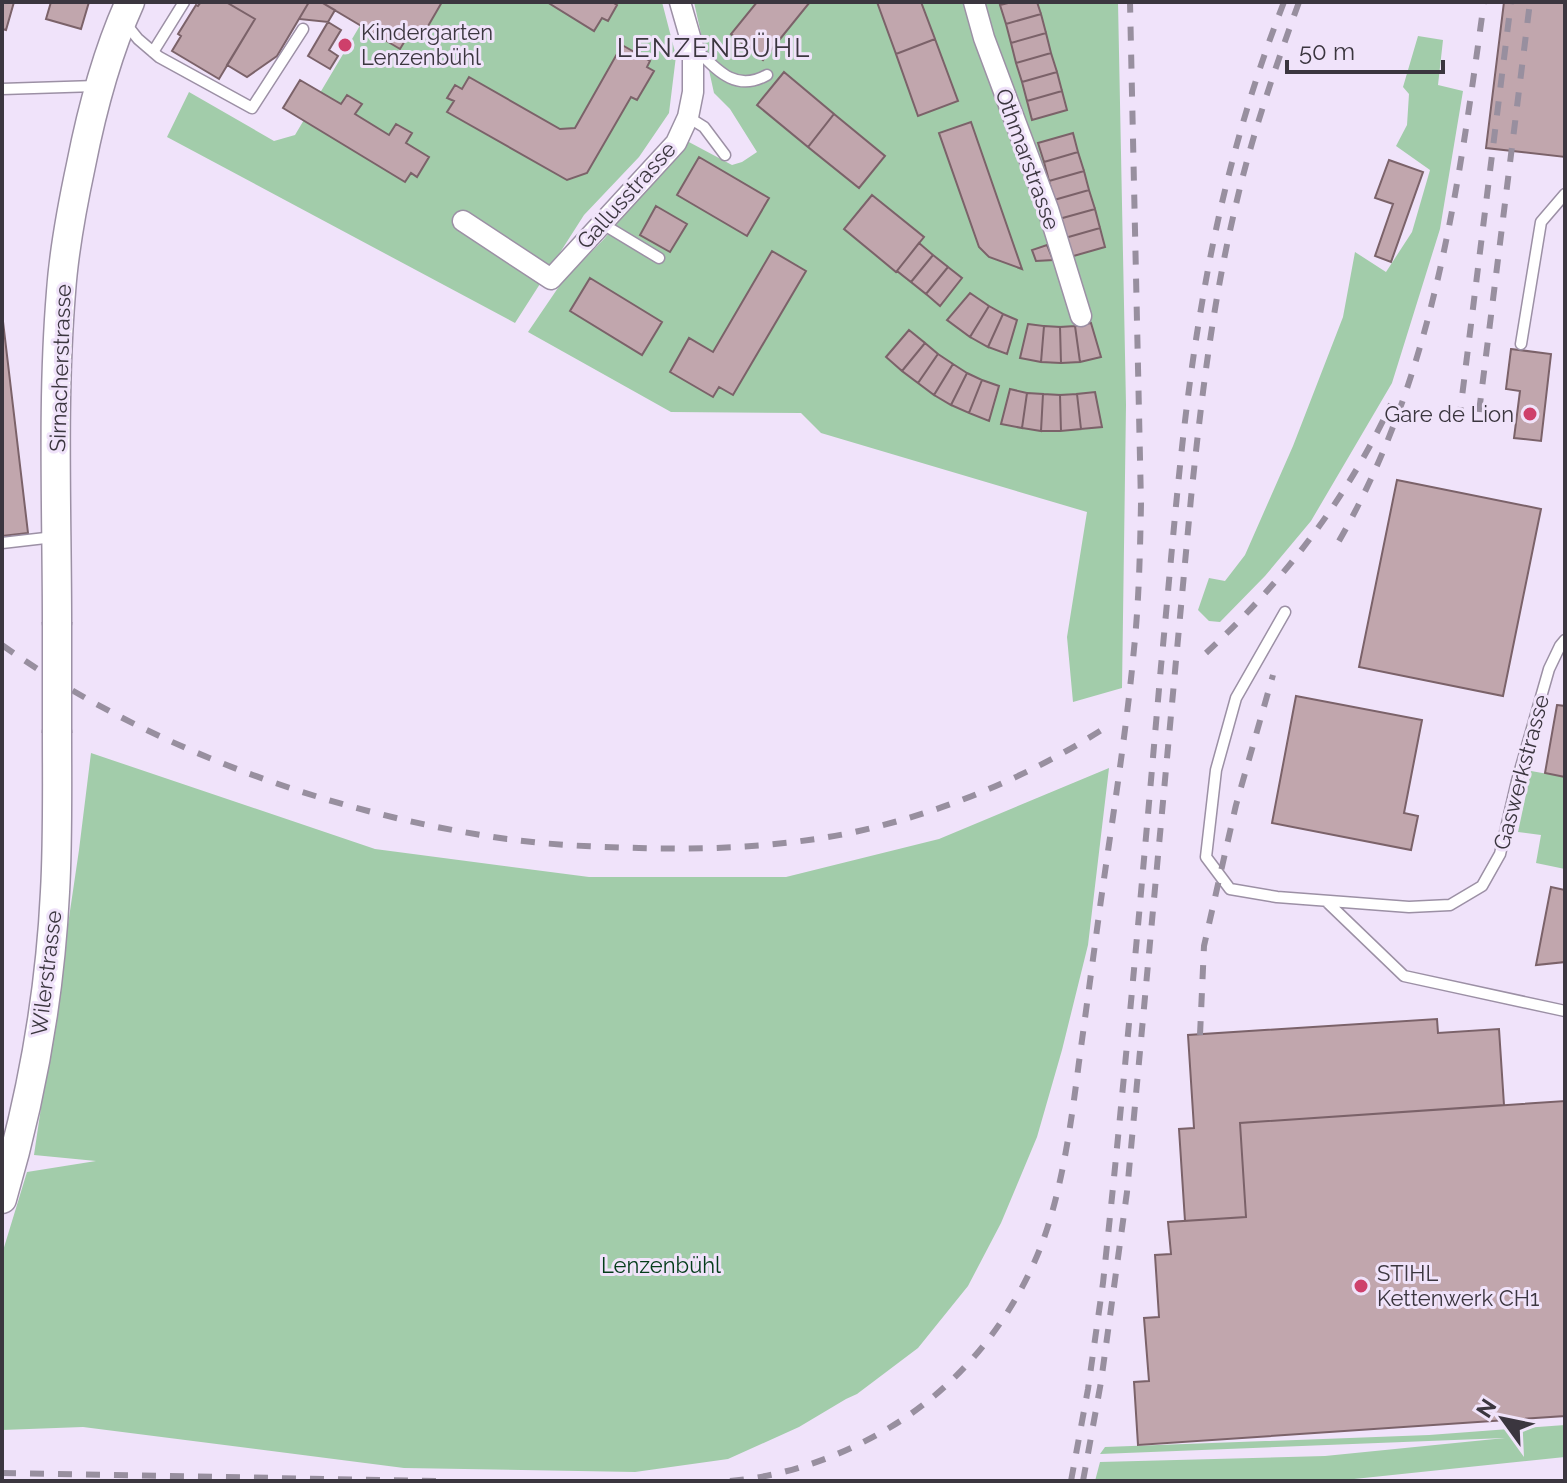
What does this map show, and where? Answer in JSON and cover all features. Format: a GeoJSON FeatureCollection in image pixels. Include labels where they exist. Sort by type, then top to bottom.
{"type":"FeatureCollection","features":[{"type":"Feature","properties":{"kind":"main road","name":"Sirnacherstrasse"},"geometry":{"type":"LineString","coordinates":[[57,738],[56,360],[61,289],[74,197],[98,86],[126,11]]}},
{"type":"Feature","properties":{"kind":"main road","name":"Wilerstrasse"},"geometry":{"type":"LineString","coordinates":[[2,1199],[22,1122],[42,1019],[56,867],[57,738]]}},
{"type":"Feature","properties":{"kind":"street","name":"Gallusstrasse"},"geometry":{"type":"LineString","coordinates":[[463,221],[551,279],[676,143],[688,117],[693,92],[693,47],[680,2]]}},
{"type":"Feature","properties":{"kind":"street","name":"Othmarstrasse"},"geometry":{"type":"LineString","coordinates":[[974,2],[984,38],[1048,209],[1081,316]]}},
{"type":"Feature","properties":{"kind":"lane"},"geometry":{"type":"LineString","coordinates":[[153,52],[184,2]]}},
{"type":"Feature","properties":{"kind":"lane"},"geometry":{"type":"LineString","coordinates":[[126,11],[138,39],[159,57],[252,108],[303,29]]}},
{"type":"Feature","properties":{"kind":"lane"},"geometry":{"type":"LineString","coordinates":[[693,47],[730,79],[757,81],[767,75]]}},
{"type":"Feature","properties":{"kind":"lane"},"geometry":{"type":"LineString","coordinates":[[2,89],[98,86]]}},
{"type":"Feature","properties":{"kind":"lane"},"geometry":{"type":"LineString","coordinates":[[688,117],[704,127],[725,155]]}},
{"type":"Feature","properties":{"kind":"lane"},"geometry":{"type":"LineString","coordinates":[[1521,344],[1541,222],[1565,194]]}},
{"type":"Feature","properties":{"kind":"lane"},"geometry":{"type":"LineString","coordinates":[[601,223],[659,258]]}},
{"type":"Feature","properties":{"kind":"lane"},"geometry":{"type":"LineString","coordinates":[[2,543],[56,537]]}},
{"type":"Feature","properties":{"kind":"lane","name":"Gaswerkstrasse"},"geometry":{"type":"LineString","coordinates":[[1285,612],[1236,698],[1216,770],[1206,857],[1230,889],[1277,897],[1409,907],[1450,905],[1482,886],[1500,854],[1549,669],[1565,640]]}},
{"type":"Feature","properties":{"kind":"lane"},"geometry":{"type":"LineString","coordinates":[[1326,901],[1404,976],[1565,1011]]}},
{"type":"Feature","properties":{"kind":"green space"},"geometry":{"type":"Polygon","coordinates":[[[374,2],[662,2],[676,56],[669,113],[639,157],[584,215],[515,323],[167,137],[189,92],[274,141],[295,135],[374,2]]]}},
{"type":"Feature","properties":{"kind":"green space"},"geometry":{"type":"Polygon","coordinates":[[[694,2],[1118,2],[1126,405],[1122,688],[1073,702],[1067,637],[1087,512],[821,433],[801,413],[671,412],[528,332],[562,282],[604,239],[687,141],[732,165],[757,152],[730,109],[714,93],[694,2]]]}},
{"type":"Feature","properties":{"kind":"green space"},"geometry":{"type":"Polygon","coordinates":[[[1418,36],[1443,40],[1438,85],[1463,91],[1440,229],[1392,383],[1311,521],[1265,576],[1220,622],[1209,621],[1198,610],[1209,578],[1225,581],[1245,555],[1293,446],[1343,317],[1355,252],[1386,272],[1412,232],[1430,170],[1396,146],[1407,125],[1409,94],[1403,87],[1418,36]]]}},
{"type":"Feature","properties":{"kind":"green space","name":"Lenzenbühl"},"geometry":{"type":"Polygon","coordinates":[[[91,753],[375,849],[589,877],[786,877],[939,839],[1109,768],[1088,945],[1062,1050],[1037,1137],[1001,1223],[968,1286],[918,1348],[857,1394],[799,1427],[728,1459],[635,1472],[404,1468],[83,1427],[2,1430],[2,1254],[27,1172],[96,1161],[34,1155],[91,753]]]}},
{"type":"Feature","properties":{"kind":"green space"},"geometry":{"type":"Polygon","coordinates":[[[1531,771],[1565,777],[1565,869],[1536,863],[1541,835],[1518,832],[1531,771]]]}},
{"type":"Feature","properties":{"kind":"green space"},"geometry":{"type":"Polygon","coordinates":[[[1565,1425],[1565,1457],[1335,1481],[1095,1481],[1100,1462],[1325,1456],[1505,1438],[1100,1454],[1105,1447],[1429,1435],[1565,1425]]]}},
{"type":"Feature","properties":{"kind":"building"},"geometry":{"type":"Polygon","coordinates":[[[2,2],[14,2],[6,30],[2,29],[2,2]]]}},
{"type":"Feature","properties":{"kind":"building"},"geometry":{"type":"Polygon","coordinates":[[[51,2],[89,2],[81,29],[46,19],[51,2]]]}},
{"type":"Feature","properties":{"kind":"building"},"geometry":{"type":"Polygon","coordinates":[[[201,2],[226,2],[255,19],[219,79],[172,51],[181,36],[178,34],[201,2]]]}},
{"type":"Feature","properties":{"kind":"building"},"geometry":{"type":"Polygon","coordinates":[[[226,2],[309,2],[277,56],[247,77],[227,65],[255,19],[226,2]]]}},
{"type":"Feature","properties":{"kind":"building"},"geometry":{"type":"Polygon","coordinates":[[[309,2],[321,2],[335,10],[328,22],[299,19],[309,2]]]}},
{"type":"Feature","properties":{"kind":"building"},"geometry":{"type":"Polygon","coordinates":[[[321,2],[442,2],[420,40],[409,34],[400,49],[321,2]]]}},
{"type":"Feature","properties":{"kind":"building"},"geometry":{"type":"Polygon","coordinates":[[[547,2],[612,2],[617,5],[608,21],[602,18],[594,31],[547,2]]]}},
{"type":"Feature","properties":{"kind":"building"},"geometry":{"type":"Polygon","coordinates":[[[757,2],[810,2],[763,60],[731,34],[757,2]]]}},
{"type":"Feature","properties":{"kind":"building"},"geometry":{"type":"Polygon","coordinates":[[[877,2],[921,2],[935,39],[896,54],[877,2]]]}},
{"type":"Feature","properties":{"kind":"building"},"geometry":{"type":"Polygon","coordinates":[[[1037,2],[1041,14],[1006,24],[1000,5],[1037,2]]]}},
{"type":"Feature","properties":{"kind":"building"},"geometry":{"type":"Polygon","coordinates":[[[1504,2],[1565,2],[1565,157],[1486,148],[1504,2]]]}},
{"type":"Feature","properties":{"kind":"building"},"geometry":{"type":"Polygon","coordinates":[[[1041,14],[1046,33],[1011,43],[1006,24],[1041,14]]]}},
{"type":"Feature","properties":{"kind":"building"},"geometry":{"type":"Polygon","coordinates":[[[328,22],[341,30],[329,50],[338,56],[330,69],[308,56],[328,22]]]}},
{"type":"Feature","properties":{"kind":"building"},"geometry":{"type":"Polygon","coordinates":[[[1046,33],[1051,53],[1016,63],[1011,43],[1046,33]]]}},
{"type":"Feature","properties":{"kind":"building"},"geometry":{"type":"Polygon","coordinates":[[[935,39],[958,101],[918,116],[896,54],[935,39]]]}},
{"type":"Feature","properties":{"kind":"building"},"geometry":{"type":"Polygon","coordinates":[[[622,45],[650,61],[647,67],[654,71],[637,100],[631,97],[587,173],[567,180],[447,112],[454,101],[447,98],[455,85],[462,89],[469,77],[560,129],[575,128],[622,45]]]}},
{"type":"Feature","properties":{"kind":"building"},"geometry":{"type":"Polygon","coordinates":[[[1051,53],[1057,72],[1022,82],[1016,63],[1051,53]]]}},
{"type":"Feature","properties":{"kind":"building"},"geometry":{"type":"Polygon","coordinates":[[[784,72],[834,114],[808,147],[757,105],[784,72]]]}},
{"type":"Feature","properties":{"kind":"building"},"geometry":{"type":"Polygon","coordinates":[[[1057,72],[1062,91],[1027,101],[1022,82],[1057,72]]]}},
{"type":"Feature","properties":{"kind":"building"},"geometry":{"type":"Polygon","coordinates":[[[300,80],[341,104],[347,95],[362,104],[355,114],[389,135],[396,124],[412,133],[406,143],[429,157],[417,177],[411,173],[405,182],[283,108],[300,80]]]}},
{"type":"Feature","properties":{"kind":"building"},"geometry":{"type":"Polygon","coordinates":[[[1062,91],[1067,110],[1032,120],[1027,101],[1062,91]]]}},
{"type":"Feature","properties":{"kind":"building"},"geometry":{"type":"Polygon","coordinates":[[[834,114],[885,156],[859,188],[808,147],[834,114]]]}},
{"type":"Feature","properties":{"kind":"building"},"geometry":{"type":"Polygon","coordinates":[[[971,122],[1022,269],[989,257],[979,247],[939,133],[971,122]]]}},
{"type":"Feature","properties":{"kind":"building"},"geometry":{"type":"Polygon","coordinates":[[[1073,133],[1078,152],[1044,162],[1038,143],[1073,133]]]}},
{"type":"Feature","properties":{"kind":"building"},"geometry":{"type":"Polygon","coordinates":[[[1078,152],[1084,171],[1049,181],[1044,162],[1078,152]]]}},
{"type":"Feature","properties":{"kind":"building"},"geometry":{"type":"Polygon","coordinates":[[[699,157],[769,198],[747,236],[677,195],[699,157]]]}},
{"type":"Feature","properties":{"kind":"building"},"geometry":{"type":"Polygon","coordinates":[[[1389,160],[1423,172],[1391,262],[1375,256],[1393,204],[1375,198],[1389,160]]]}},
{"type":"Feature","properties":{"kind":"building"},"geometry":{"type":"Polygon","coordinates":[[[1084,171],[1089,190],[1054,200],[1049,181],[1084,171]]]}},
{"type":"Feature","properties":{"kind":"building"},"geometry":{"type":"Polygon","coordinates":[[[1089,190],[1095,209],[1059,219],[1054,200],[1089,190]]]}},
{"type":"Feature","properties":{"kind":"building"},"geometry":{"type":"Polygon","coordinates":[[[872,195],[924,237],[896,272],[844,229],[872,195]]]}},
{"type":"Feature","properties":{"kind":"building"},"geometry":{"type":"Polygon","coordinates":[[[656,206],[687,224],[670,252],[640,235],[656,206]]]}},
{"type":"Feature","properties":{"kind":"building"},"geometry":{"type":"Polygon","coordinates":[[[1095,209],[1100,228],[1065,238],[1059,219],[1095,209]]]}},
{"type":"Feature","properties":{"kind":"building"},"geometry":{"type":"Polygon","coordinates":[[[1100,228],[1105,247],[1070,257],[1065,238],[1100,228]]]}},
{"type":"Feature","properties":{"kind":"building"},"geometry":{"type":"Polygon","coordinates":[[[919,243],[933,255],[911,282],[897,271],[919,243]]]}},
{"type":"Feature","properties":{"kind":"building"},"geometry":{"type":"Polygon","coordinates":[[[1047,245],[1053,260],[1036,261],[1032,250],[1047,245]]]}},
{"type":"Feature","properties":{"kind":"building"},"geometry":{"type":"Polygon","coordinates":[[[772,251],[806,271],[733,395],[719,387],[713,397],[670,372],[689,338],[713,352],[772,251]]]}},
{"type":"Feature","properties":{"kind":"building"},"geometry":{"type":"Polygon","coordinates":[[[933,255],[948,267],[926,294],[911,282],[933,255]]]}},
{"type":"Feature","properties":{"kind":"building"},"geometry":{"type":"Polygon","coordinates":[[[948,267],[962,278],[940,306],[926,294],[948,267]]]}},
{"type":"Feature","properties":{"kind":"building"},"geometry":{"type":"Polygon","coordinates":[[[590,278],[662,322],[642,355],[570,311],[590,278]]]}},
{"type":"Feature","properties":{"kind":"building"},"geometry":{"type":"Polygon","coordinates":[[[970,293],[989,306],[970,337],[947,320],[970,293]]]}},
{"type":"Feature","properties":{"kind":"building"},"geometry":{"type":"Polygon","coordinates":[[[989,306],[1003,314],[988,347],[970,337],[989,306]]]}},
{"type":"Feature","properties":{"kind":"building"},"geometry":{"type":"Polygon","coordinates":[[[2,313],[28,533],[2,536],[2,313]]]}},
{"type":"Feature","properties":{"kind":"building"},"geometry":{"type":"Polygon","coordinates":[[[1003,314],[1017,320],[1007,354],[988,347],[1003,314]]]}},
{"type":"Feature","properties":{"kind":"building"},"geometry":{"type":"Polygon","coordinates":[[[1091,323],[1101,357],[1080,362],[1075,326],[1091,323]]]}},
{"type":"Feature","properties":{"kind":"building"},"geometry":{"type":"Polygon","coordinates":[[[1028,324],[1044,326],[1041,362],[1020,358],[1028,324]]]}},
{"type":"Feature","properties":{"kind":"building"},"geometry":{"type":"Polygon","coordinates":[[[1044,326],[1060,327],[1061,363],[1041,362],[1044,326]]]}},
{"type":"Feature","properties":{"kind":"building"},"geometry":{"type":"Polygon","coordinates":[[[1075,326],[1080,362],[1061,363],[1060,327],[1075,326]]]}},
{"type":"Feature","properties":{"kind":"building"},"geometry":{"type":"Polygon","coordinates":[[[909,330],[925,343],[902,371],[886,357],[909,330]]]}},
{"type":"Feature","properties":{"kind":"building"},"geometry":{"type":"Polygon","coordinates":[[[925,343],[938,354],[918,383],[902,371],[925,343]]]}},
{"type":"Feature","properties":{"kind":"building","name":"Gare de Lion"},"geometry":{"type":"Polygon","coordinates":[[[1511,349],[1551,354],[1541,441],[1514,438],[1520,391],[1506,389],[1511,349]]]}},
{"type":"Feature","properties":{"kind":"building"},"geometry":{"type":"Polygon","coordinates":[[[938,354],[953,364],[934,395],[918,383],[938,354]]]}},
{"type":"Feature","properties":{"kind":"building"},"geometry":{"type":"Polygon","coordinates":[[[953,364],[967,373],[951,405],[934,395],[953,364]]]}},
{"type":"Feature","properties":{"kind":"building"},"geometry":{"type":"Polygon","coordinates":[[[967,373],[982,380],[969,413],[951,405],[967,373]]]}},
{"type":"Feature","properties":{"kind":"building"},"geometry":{"type":"Polygon","coordinates":[[[982,380],[999,386],[989,421],[969,413],[982,380]]]}},
{"type":"Feature","properties":{"kind":"building"},"geometry":{"type":"Polygon","coordinates":[[[1010,389],[1027,393],[1022,428],[1001,424],[1010,389]]]}},
{"type":"Feature","properties":{"kind":"building"},"geometry":{"type":"Polygon","coordinates":[[[1095,392],[1102,427],[1081,429],[1077,394],[1095,392]]]}},
{"type":"Feature","properties":{"kind":"building"},"geometry":{"type":"Polygon","coordinates":[[[1027,393],[1043,394],[1041,431],[1022,428],[1027,393]]]}},
{"type":"Feature","properties":{"kind":"building"},"geometry":{"type":"Polygon","coordinates":[[[1043,394],[1060,395],[1061,431],[1041,431],[1043,394]]]}},
{"type":"Feature","properties":{"kind":"building"},"geometry":{"type":"Polygon","coordinates":[[[1077,394],[1081,429],[1061,431],[1060,395],[1077,394]]]}},
{"type":"Feature","properties":{"kind":"building"},"geometry":{"type":"Polygon","coordinates":[[[1397,480],[1541,509],[1503,696],[1359,667],[1397,480]]]}},
{"type":"Feature","properties":{"kind":"building"},"geometry":{"type":"Polygon","coordinates":[[[1296,696],[1422,720],[1404,813],[1418,816],[1411,850],[1272,823],[1296,696]]]}},
{"type":"Feature","properties":{"kind":"building"},"geometry":{"type":"Polygon","coordinates":[[[1557,705],[1565,706],[1565,777],[1545,773],[1557,705]]]}},
{"type":"Feature","properties":{"kind":"building"},"geometry":{"type":"Polygon","coordinates":[[[1551,887],[1565,890],[1565,962],[1536,965],[1551,887]]]}},
{"type":"Feature","properties":{"kind":"building"},"geometry":{"type":"Polygon","coordinates":[[[1437,1019],[1438,1033],[1499,1029],[1504,1105],[1240,1123],[1246,1217],[1185,1221],[1179,1129],[1194,1128],[1188,1035],[1437,1019]]]}},
{"type":"Feature","properties":{"kind":"building","name":"STIHL Kettenwerk CH1"},"geometry":{"type":"Polygon","coordinates":[[[1565,1101],[1565,1416],[1138,1445],[1134,1382],[1149,1381],[1144,1318],[1159,1317],[1155,1255],[1171,1254],[1168,1222],[1246,1217],[1240,1123],[1565,1101]]]}},
{"type":"Feature","properties":{"kind":"railway"},"geometry":{"type":"LineString","coordinates":[[730,1481],[792,1470],[851,1448],[917,1410],[942,1389],[966,1366],[1007,1313],[1038,1254],[1055,1203],[1074,1102],[1123,746],[1137,613],[1141,504],[1130,2]]}},
{"type":"Feature","properties":{"kind":"railway"},"geometry":{"type":"LineString","coordinates":[[1071,1481],[1103,1283],[1188,393],[1209,265],[1235,151],[1284,2]]}},
{"type":"Feature","properties":{"kind":"railway"},"geometry":{"type":"LineString","coordinates":[[1083,1481],[1101,1382],[1127,1192],[1191,498],[1208,355],[1219,284],[1240,186],[1263,106],[1299,2]]}},
{"type":"Feature","properties":{"kind":"railway"},"geometry":{"type":"LineString","coordinates":[[1339,541],[1372,477],[1420,346],[1452,211],[1484,2]]}},
{"type":"Feature","properties":{"kind":"railway"},"geometry":{"type":"LineString","coordinates":[[1459,421],[1511,2]]}},
{"type":"Feature","properties":{"kind":"railway"},"geometry":{"type":"LineString","coordinates":[[1479,412],[1530,2]]}},
{"type":"Feature","properties":{"kind":"railway"},"geometry":{"type":"LineString","coordinates":[[1206,653],[1261,598],[1311,538],[1354,473],[1391,404]]}},
{"type":"Feature","properties":{"kind":"railway"},"geometry":{"type":"LineString","coordinates":[[2,645],[58,682],[117,715],[243,771],[374,813],[441,828],[556,844],[719,848],[797,842],[850,833],[919,815],[985,790],[1050,760],[1111,724]]}},
{"type":"Feature","properties":{"kind":"railway"},"geometry":{"type":"LineString","coordinates":[[1200,1035],[1204,946],[1236,805],[1273,675]]}},
{"type":"Feature","properties":{"kind":"railway"},"geometry":{"type":"LineString","coordinates":[[2,1473],[439,1481]]}},
{"type":"Feature","properties":{"kind":"place","name":"Kindergarten Lenzenbühl"},"geometry":{"type":"Point","coordinates":[345,45]}},
{"type":"Feature","properties":{"kind":"place","name":"Gare de Lion"},"geometry":{"type":"Point","coordinates":[1530,414]}},
{"type":"Feature","properties":{"kind":"place","name":"STIHL Kettenwerk CH1"},"geometry":{"type":"Point","coordinates":[1361,1286]}},
{"type":"Feature","properties":{"kind":"district","name":"LENZENBÜHL"},"geometry":{"type":"Point","coordinates":[714,48]}}]}
